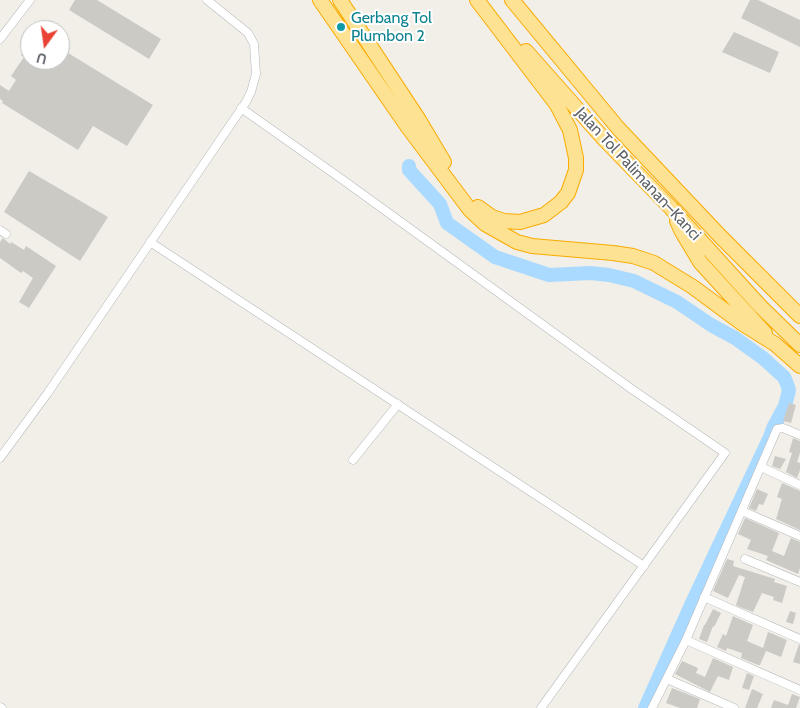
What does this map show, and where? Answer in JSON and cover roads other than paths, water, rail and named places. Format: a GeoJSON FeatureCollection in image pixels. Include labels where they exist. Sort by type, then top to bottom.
{"type":"FeatureCollection","features":[{"type":"Feature","properties":{"kind":"highway"},"geometry":{"type":"LineString","coordinates":[[320,0],[407,126],[470,210],[485,224],[509,238],[532,246],[614,253],[633,256],[654,264],[693,287],[743,324],[775,344]]}},
{"type":"Feature","properties":{"kind":"highway"},"geometry":{"type":"LineString","coordinates":[[340,0],[464,192],[478,208],[492,217],[504,221],[520,222],[544,215],[561,202],[568,193],[576,170],[575,149],[570,130],[557,105],[478,0]]}},
{"type":"Feature","properties":{"kind":"highway","name":"Jalan Tol Palimanan–Kanci"},"geometry":{"type":"LineString","coordinates":[[478,0],[603,138],[672,208],[760,306],[800,345]]}},
{"type":"Feature","properties":{"kind":"highway","name":"Jalan Tol Palimanan–Kanci"},"geometry":{"type":"LineString","coordinates":[[512,0],[618,128],[721,238],[800,316]]}},
{"type":"Feature","properties":{"kind":"highway"},"geometry":{"type":"LineString","coordinates":[[672,208],[682,232],[700,262],[775,344],[800,366]]}},
{"type":"Feature","properties":{"kind":"street"},"geometry":{"type":"LineString","coordinates":[[0,39],[30,0]]}},
{"type":"Feature","properties":{"kind":"street"},"geometry":{"type":"LineString","coordinates":[[0,458],[47,394],[251,92],[256,74],[254,44],[248,33],[206,0]]}},
{"type":"Feature","properties":{"kind":"street"},"geometry":{"type":"LineString","coordinates":[[241,108],[351,185],[633,390],[725,453],[541,708]]}},
{"type":"Feature","properties":{"kind":"street"},"geometry":{"type":"LineString","coordinates":[[150,242],[644,566]]}},
{"type":"Feature","properties":{"kind":"street"},"geometry":{"type":"LineString","coordinates":[[352,460],[398,404]]}},
{"type":"Feature","properties":{"kind":"street"},"geometry":{"type":"LineString","coordinates":[[652,708],[686,640],[777,429],[783,428],[800,435]]}},
{"type":"Feature","properties":{"kind":"street"},"geometry":{"type":"LineString","coordinates":[[761,467],[800,485]]}},
{"type":"Feature","properties":{"kind":"street"},"geometry":{"type":"LineString","coordinates":[[742,511],[800,536]]}},
{"type":"Feature","properties":{"kind":"street"},"geometry":{"type":"LineString","coordinates":[[745,559],[800,582]]}},
{"type":"Feature","properties":{"kind":"street"},"geometry":{"type":"LineString","coordinates":[[704,596],[800,639]]}},
{"type":"Feature","properties":{"kind":"street"},"geometry":{"type":"LineString","coordinates":[[686,640],[800,690]]}},
{"type":"Feature","properties":{"kind":"street"},"geometry":{"type":"LineString","coordinates":[[667,679],[734,708]]}},
{"type":"Feature","properties":{"kind":"waterway"},"geometry":{"type":"LineString","coordinates":[[409,166],[409,170],[440,204],[447,223],[495,257],[549,275],[590,273],[634,281],[677,302],[711,325],[735,338],[763,358],[784,377],[789,390],[785,406],[691,605],[645,708]]}},
{"type":"Feature","properties":{"kind":"place","name":"Gerbang Tol Plumbon 2"},"geometry":{"type":"Point","coordinates":[341,27]}}]}
